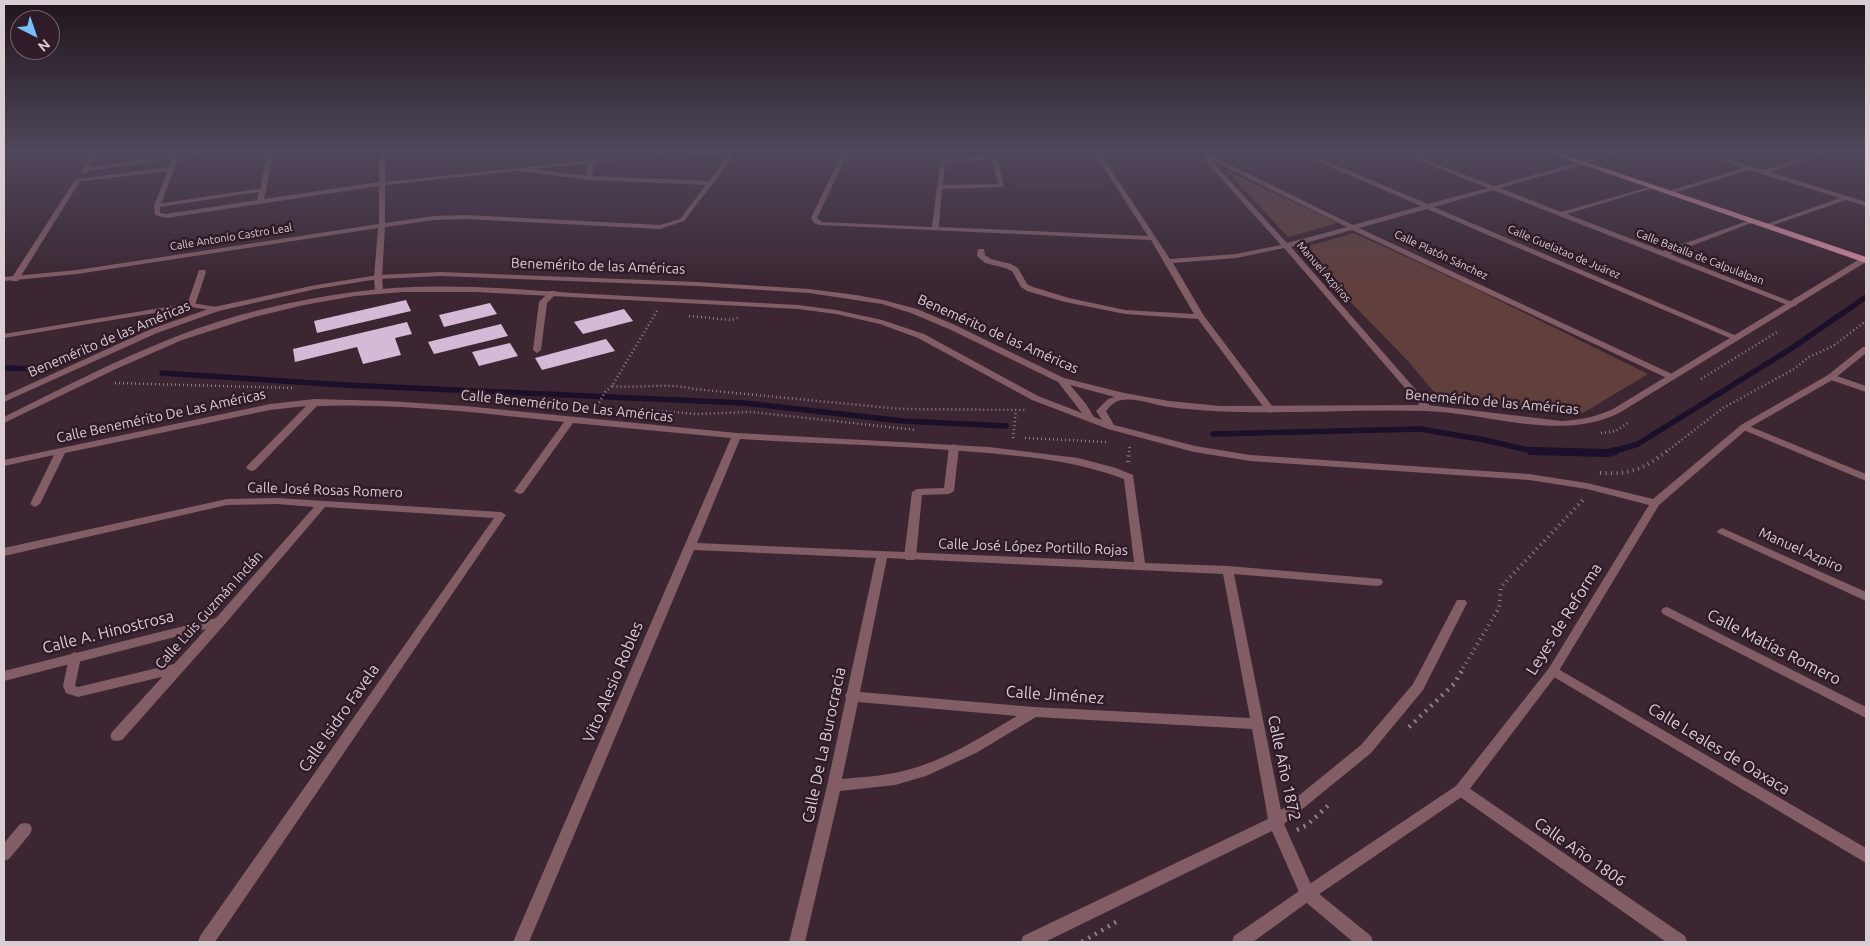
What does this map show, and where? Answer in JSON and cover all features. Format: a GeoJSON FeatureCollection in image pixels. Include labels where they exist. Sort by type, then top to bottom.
{"type":"FeatureCollection","features":[{"type":"Feature","properties":{"kind":"main road"},"geometry":{"type":"LineString","coordinates":[[1677,197],[1866,260]]}},
{"type":"Feature","properties":{"kind":"street"},"geometry":{"type":"LineString","coordinates":[[15,279],[67,197]]}},
{"type":"Feature","properties":{"kind":"street"},"geometry":{"type":"LineString","coordinates":[[160,197],[157,206],[157,214],[159,216],[293,197]]}},
{"type":"Feature","properties":{"kind":"street"},"geometry":{"type":"LineString","coordinates":[[157,206],[216,197]]}},
{"type":"Feature","properties":{"kind":"street"},"geometry":{"type":"LineString","coordinates":[[260,202],[261,197]]}},
{"type":"Feature","properties":{"kind":"street"},"geometry":{"type":"LineString","coordinates":[[379,291],[381,197]]}},
{"type":"Feature","properties":{"kind":"street","name":"Calle Antonio Castro Leal"},"geometry":{"type":"LineString","coordinates":[[4,279],[77,272],[382,224],[434,218],[466,217],[648,227],[671,224],[682,220],[699,197]]}},
{"type":"Feature","properties":{"kind":"street"},"geometry":{"type":"LineString","coordinates":[[824,197],[814,218],[816,222],[827,225],[1152,238]]}},
{"type":"Feature","properties":{"kind":"street"},"geometry":{"type":"LineString","coordinates":[[935,229],[939,197]]}},
{"type":"Feature","properties":{"kind":"street"},"geometry":{"type":"LineString","coordinates":[[1125,197],[1168,261],[1200,317],[1270,410]]}},
{"type":"Feature","properties":{"kind":"street","name":"Manuel Azpiros"},"geometry":{"type":"LineString","coordinates":[[1241,197],[1427,408]]}},
{"type":"Feature","properties":{"kind":"street","name":"Calle Platón Sánchez"},"geometry":{"type":"LineString","coordinates":[[1291,197],[1671,377]]}},
{"type":"Feature","properties":{"kind":"street","name":"Calle Guelatao de Juárez"},"geometry":{"type":"LineString","coordinates":[[1407,197],[1735,337]]}},
{"type":"Feature","properties":{"kind":"street"},"geometry":{"type":"LineString","coordinates":[[1168,261],[1236,256],[1286,246],[1459,197]]}},
{"type":"Feature","properties":{"kind":"street","name":"Calle Batalla de Calpulalpan"},"geometry":{"type":"LineString","coordinates":[[1516,197],[1793,304]]}},
{"type":"Feature","properties":{"kind":"street"},"geometry":{"type":"LineString","coordinates":[[1561,214],[1617,197]]}},
{"type":"Feature","properties":{"kind":"street"},"geometry":{"type":"LineString","coordinates":[[1766,226],[1846,198],[1866,204]]}},
{"type":"Feature","properties":{"kind":"street"},"geometry":{"type":"LineString","coordinates":[[1663,254],[1752,222]]}},
{"type":"Feature","properties":{"kind":"street"},"geometry":{"type":"LineString","coordinates":[[981,251],[980,256],[984,259],[1015,270],[1024,285],[1039,292],[1110,310],[1200,317]]}},
{"type":"Feature","properties":{"kind":"street","name":"Benemérito de las Américas"},"geometry":{"type":"LineString","coordinates":[[4,399],[154,331],[217,309],[316,287],[378,277],[415,274],[697,284],[809,291],[883,302],[914,311],[952,327],[1061,380],[1124,396],[1169,404],[1220,410],[1427,408],[1562,424],[1584,423],[1599,420],[1866,260]]}},
{"type":"Feature","properties":{"kind":"street"},"geometry":{"type":"LineString","coordinates":[[191,305],[202,272]]}},
{"type":"Feature","properties":{"kind":"street","name":"Benemérito de las Américas"},"geometry":{"type":"LineString","coordinates":[[4,420],[118,364],[180,338],[216,326],[295,306],[379,291],[434,289],[553,294],[798,308],[836,312],[882,322],[921,336],[1035,398],[1111,426],[1194,449],[1250,458],[1529,477],[1587,486],[1655,503]]}},
{"type":"Feature","properties":{"kind":"street"},"geometry":{"type":"LineString","coordinates":[[798,308],[809,291]]}},
{"type":"Feature","properties":{"kind":"street"},"geometry":{"type":"LineString","coordinates":[[537,350],[543,302],[553,294]]}},
{"type":"Feature","properties":{"kind":"street"},"geometry":{"type":"LineString","coordinates":[[4,336],[191,305],[217,309]]}},
{"type":"Feature","properties":{"kind":"street","name":"Leyes de Reforma"},"geometry":{"type":"LineString","coordinates":[[1240,942],[1307,894],[1461,790],[1553,671],[1655,503],[1744,427],[1831,377],[1866,349]]}},
{"type":"Feature","properties":{"kind":"street"},"geometry":{"type":"LineString","coordinates":[[1831,377],[1866,389]]}},
{"type":"Feature","properties":{"kind":"street"},"geometry":{"type":"LineString","coordinates":[[1061,380],[1083,406],[1090,419]]}},
{"type":"Feature","properties":{"kind":"street"},"geometry":{"type":"LineString","coordinates":[[1111,426],[1101,411],[1111,401],[1124,396]]}},
{"type":"Feature","properties":{"kind":"street"},"geometry":{"type":"LineString","coordinates":[[251,468],[315,402]]}},
{"type":"Feature","properties":{"kind":"street","name":"Calle Benemérito De Las Américas"},"geometry":{"type":"LineString","coordinates":[[4,463],[270,407],[315,402],[362,402],[537,415],[570,420],[737,436],[954,447],[1045,455],[1086,462],[1129,477]]}},
{"type":"Feature","properties":{"kind":"street"},"geometry":{"type":"LineString","coordinates":[[520,491],[570,420]]}},
{"type":"Feature","properties":{"kind":"street"},"geometry":{"type":"LineString","coordinates":[[1744,427],[1866,478]]}},
{"type":"Feature","properties":{"kind":"street","name":"Vito Alesio Robles"},"geometry":{"type":"LineString","coordinates":[[521,942],[737,436]]}},
{"type":"Feature","properties":{"kind":"street"},"geometry":{"type":"LineString","coordinates":[[910,557],[917,492],[949,491],[954,447]]}},
{"type":"Feature","properties":{"kind":"street"},"geometry":{"type":"LineString","coordinates":[[34,504],[61,451]]}},
{"type":"Feature","properties":{"kind":"street"},"geometry":{"type":"LineString","coordinates":[[1129,477],[1140,566]]}},
{"type":"Feature","properties":{"kind":"street","name":"Calle José Rosas Romero"},"geometry":{"type":"LineString","coordinates":[[4,552],[227,502],[277,501],[501,514]]}},
{"type":"Feature","properties":{"kind":"street","name":"Calle Luis Guzmán Inclán"},"geometry":{"type":"LineString","coordinates":[[117,736],[322,504]]}},
{"type":"Feature","properties":{"kind":"street","name":"Calle Isidro Favela"},"geometry":{"type":"LineString","coordinates":[[206,942],[501,514]]}},
{"type":"Feature","properties":{"kind":"street","name":"Manuel Azpiro"},"geometry":{"type":"LineString","coordinates":[[1722,531],[1866,597]]}},
{"type":"Feature","properties":{"kind":"street","name":"Calle José López Portillo Rojas"},"geometry":{"type":"LineString","coordinates":[[689,546],[1228,570],[1377,582]]}},
{"type":"Feature","properties":{"kind":"street","name":"Calle De La Burocracia"},"geometry":{"type":"LineString","coordinates":[[797,942],[834,786],[882,555]]}},
{"type":"Feature","properties":{"kind":"street","name":"Calle Año 1872"},"geometry":{"type":"LineString","coordinates":[[1228,570],[1276,822],[1307,894],[1365,942]]}},
{"type":"Feature","properties":{"kind":"street"},"geometry":{"type":"LineString","coordinates":[[1030,942],[1276,822],[1366,749],[1418,687],[1461,603]]}},
{"type":"Feature","properties":{"kind":"street","name":"Calle Matías Romero"},"geometry":{"type":"LineString","coordinates":[[1667,611],[1866,713]]}},
{"type":"Feature","properties":{"kind":"street","name":"Calle A. Hinostrosa"},"geometry":{"type":"LineString","coordinates":[[4,676],[221,620]]}},
{"type":"Feature","properties":{"kind":"street"},"geometry":{"type":"LineString","coordinates":[[75,657],[69,686],[71,690],[78,692],[178,668]]}},
{"type":"Feature","properties":{"kind":"street","name":"Calle Leales de Oaxaca"},"geometry":{"type":"LineString","coordinates":[[1553,671],[1866,856]]}},
{"type":"Feature","properties":{"kind":"street","name":"Calle Jiménez"},"geometry":{"type":"LineString","coordinates":[[852,696],[1034,712],[1257,724]]}},
{"type":"Feature","properties":{"kind":"street"},"geometry":{"type":"LineString","coordinates":[[834,786],[903,777],[972,750],[1034,712]]}},
{"type":"Feature","properties":{"kind":"street","name":"Calle Año 1806"},"geometry":{"type":"LineString","coordinates":[[1461,790],[1679,942]]}},
{"type":"Feature","properties":{"kind":"street"},"geometry":{"type":"LineString","coordinates":[[4,854],[25,829]]}},
{"type":"Feature","properties":{"kind":"path"},"geometry":{"type":"LineString","coordinates":[[597,406],[605,392],[612,386],[660,306],[650,306]]}},
{"type":"Feature","properties":{"kind":"path"},"geometry":{"type":"LineString","coordinates":[[688,316],[731,320],[740,317]]}},
{"type":"Feature","properties":{"kind":"path"},"geometry":{"type":"LineString","coordinates":[[1405,731],[1454,684],[1499,608],[1501,587],[1589,494],[1587,486],[1596,473],[1617,474],[1646,466],[1723,408],[1794,369],[1809,357],[1833,346],[1866,321]]}},
{"type":"Feature","properties":{"kind":"path"},"geometry":{"type":"LineString","coordinates":[[1696,382],[1778,331]]}},
{"type":"Feature","properties":{"kind":"path"},"geometry":{"type":"LineString","coordinates":[[612,386],[658,388],[670,385],[684,386],[694,389],[901,409],[1030,410]]}},
{"type":"Feature","properties":{"kind":"path"},"geometry":{"type":"LineString","coordinates":[[1013,438],[1016,410]]}},
{"type":"Feature","properties":{"kind":"path"},"geometry":{"type":"LineString","coordinates":[[1593,433],[1616,431],[1630,422]]}},
{"type":"Feature","properties":{"kind":"path"},"geometry":{"type":"LineString","coordinates":[[1129,477],[1130,443],[1139,445]]}},
{"type":"Feature","properties":{"kind":"path"},"geometry":{"type":"LineString","coordinates":[[1282,837],[1308,825],[1335,798]]}},
{"type":"Feature","properties":{"kind":"path"},"geometry":{"type":"LineString","coordinates":[[1082,942],[1124,917]]}},
{"type":"Feature","properties":{"kind":"shaded area"},"geometry":{"type":"Polygon","coordinates":[[[1251,197],[1283,197],[1338,223],[1288,237],[1251,197]]]}},
{"type":"Feature","properties":{"kind":"shaded area"},"geometry":{"type":"Polygon","coordinates":[[[1354,233],[1472,287],[1648,374],[1583,413],[1441,400],[1406,359],[1299,249],[1354,233]]]}},
{"type":"Feature","properties":{"kind":"building"},"geometry":{"type":"Polygon","coordinates":[[[406,300],[411,311],[317,333],[314,321],[406,300]]]}},
{"type":"Feature","properties":{"kind":"building"},"geometry":{"type":"Polygon","coordinates":[[[490,303],[497,314],[444,327],[439,315],[490,303]]]}},
{"type":"Feature","properties":{"kind":"building"},"geometry":{"type":"Polygon","coordinates":[[[624,309],[633,321],[583,334],[574,322],[624,309]]]}},
{"type":"Feature","properties":{"kind":"building"},"geometry":{"type":"Polygon","coordinates":[[[407,322],[412,334],[395,338],[401,355],[363,364],[357,347],[295,362],[293,349],[407,322]]]}},
{"type":"Feature","properties":{"kind":"building"},"geometry":{"type":"Polygon","coordinates":[[[501,324],[508,336],[434,354],[428,342],[501,324]]]}},
{"type":"Feature","properties":{"kind":"building"},"geometry":{"type":"Polygon","coordinates":[[[606,339],[615,351],[542,370],[535,358],[606,339]]]}},
{"type":"Feature","properties":{"kind":"building"},"geometry":{"type":"Polygon","coordinates":[[[510,343],[518,356],[479,366],[472,352],[510,343]]]}},
{"type":"Feature","properties":{"kind":"waterway"},"geometry":{"type":"LineString","coordinates":[[1611,452],[1638,444],[1792,348],[1866,297]]}},
{"type":"Feature","properties":{"kind":"waterway"},"geometry":{"type":"LineString","coordinates":[[4,368],[39,369]]}},
{"type":"Feature","properties":{"kind":"waterway"},"geometry":{"type":"LineString","coordinates":[[162,373],[345,385],[744,403],[903,421],[1006,426]]}},
{"type":"Feature","properties":{"kind":"waterway"},"geometry":{"type":"LineString","coordinates":[[1213,434],[1420,429],[1485,440],[1532,451]]}},
{"type":"Feature","properties":{"kind":"waterway"},"geometry":{"type":"LineString","coordinates":[[1532,451],[1611,452]]}},
{"type":"Feature","properties":{"kind":"waterway"},"geometry":{"type":"LineString","coordinates":[[1532,451],[1536,452]]}},
{"type":"Feature","properties":{"kind":"waterway"},"geometry":{"type":"LineString","coordinates":[[1611,452],[1615,451]]}}]}
